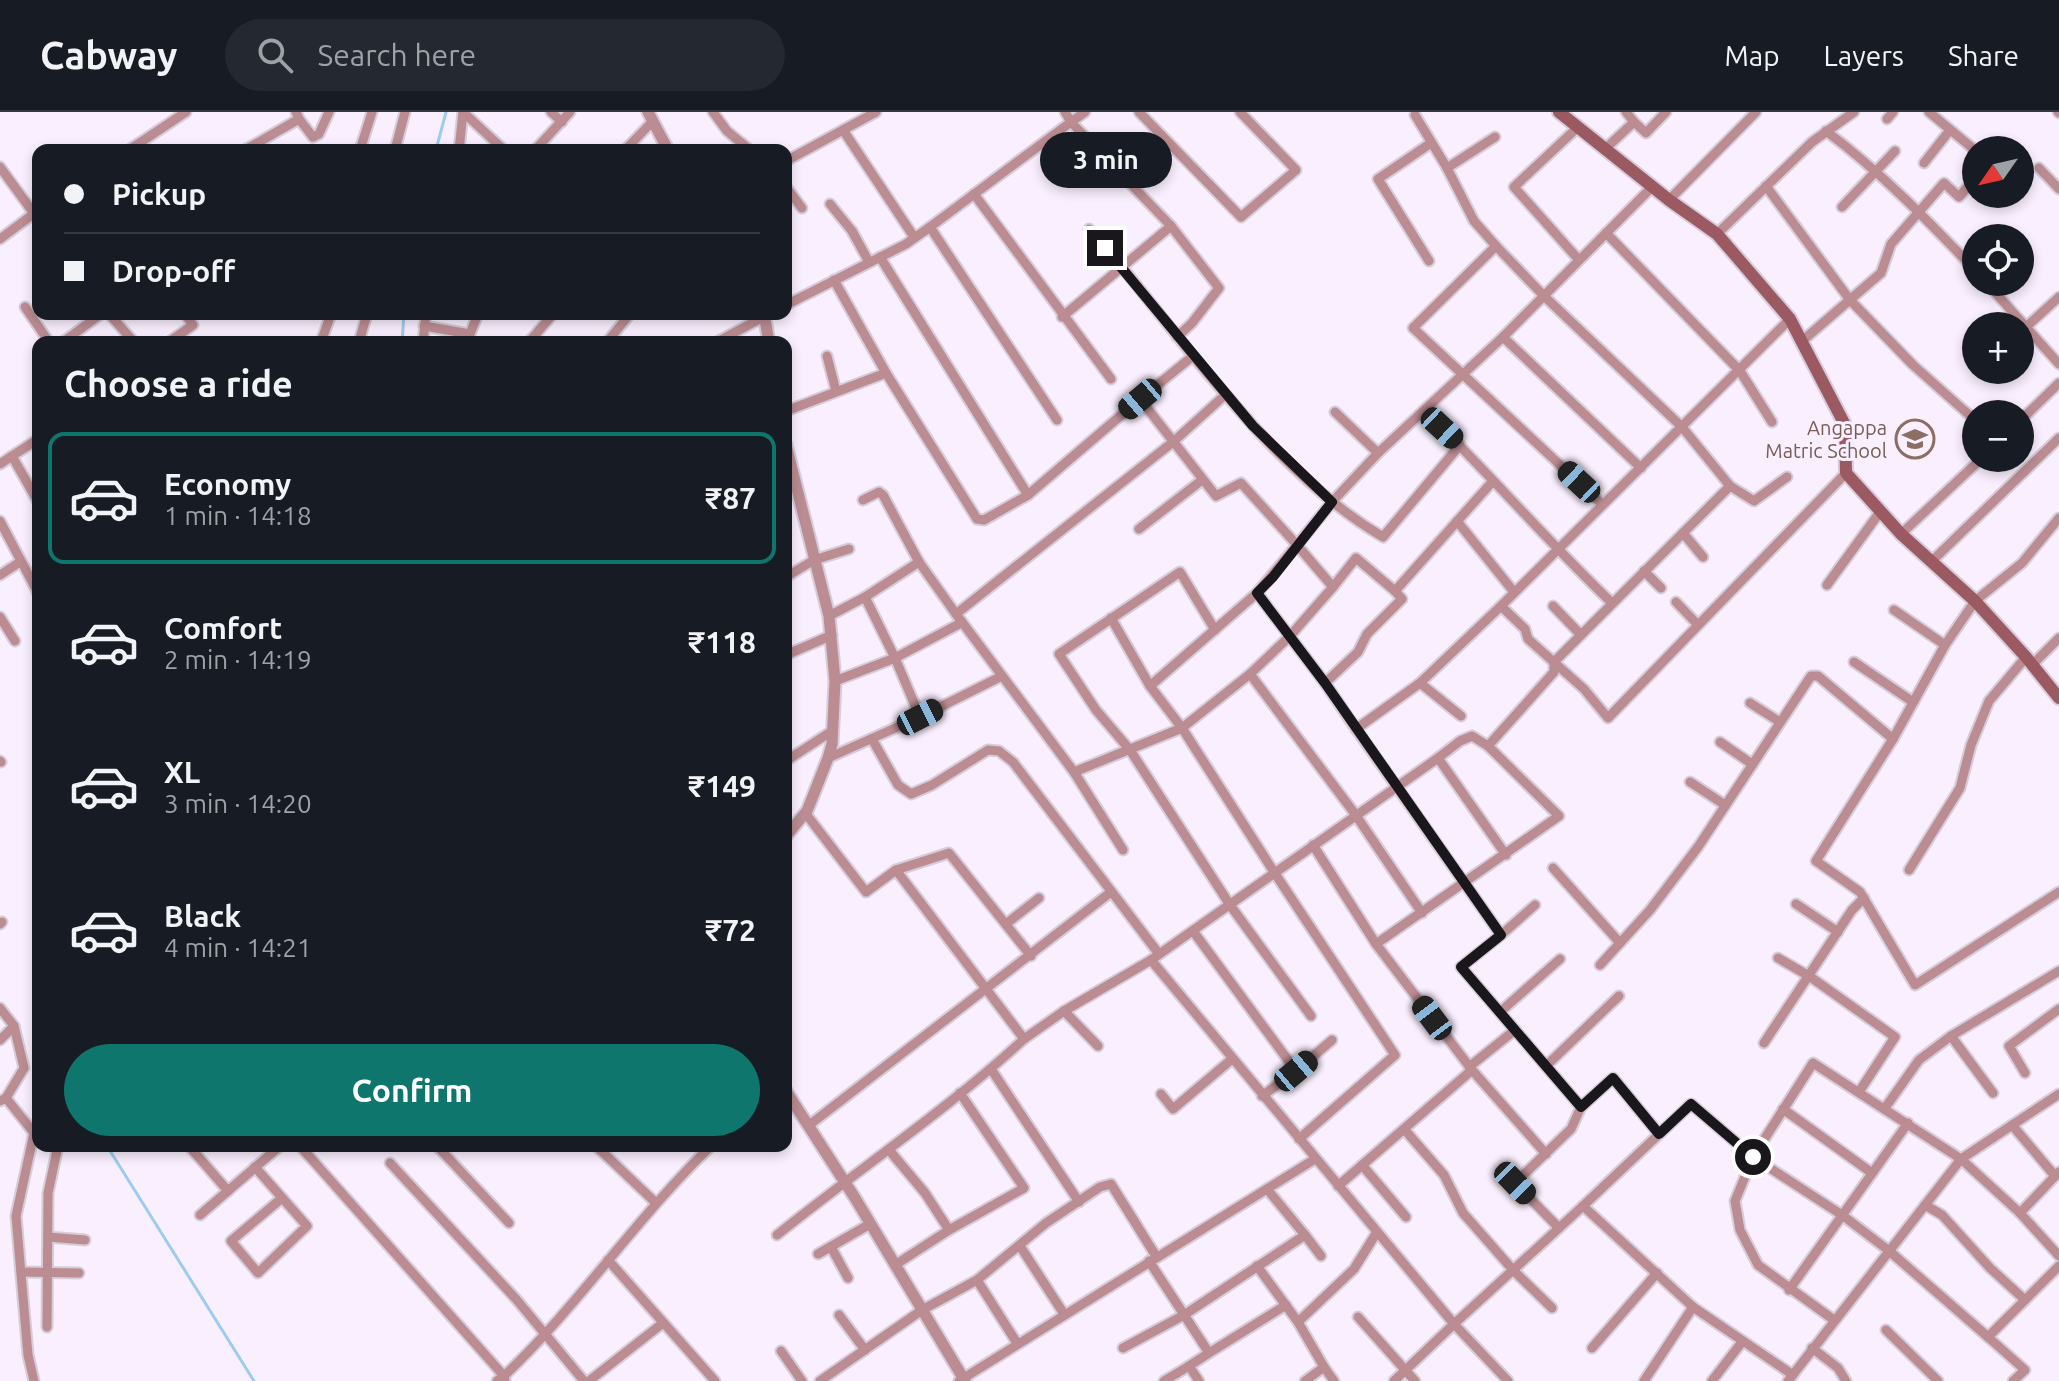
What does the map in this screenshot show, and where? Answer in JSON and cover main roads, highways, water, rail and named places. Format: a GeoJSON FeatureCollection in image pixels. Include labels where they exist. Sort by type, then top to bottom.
{"type":"FeatureCollection","features":[{"type":"Feature","properties":{"kind":"main road"},"geometry":{"type":"LineString","coordinates":[[1559,112],[1652,187],[1717,234],[1790,319],[1845,425],[1846,473],[1901,534],[1975,601],[2059,696]]}},
{"type":"Feature","properties":{"kind":"waterway"},"geometry":{"type":"LineString","coordinates":[[438,144],[446,112]]}},
{"type":"Feature","properties":{"kind":"waterway"},"geometry":{"type":"LineString","coordinates":[[402,336],[404,320]]}},
{"type":"Feature","properties":{"kind":"waterway"},"geometry":{"type":"LineString","coordinates":[[111,1152],[254,1381]]}},
{"type":"Feature","properties":{"kind":"place","name":"Angappa Matric School"},"geometry":{"type":"Point","coordinates":[1915,439]}}]}
